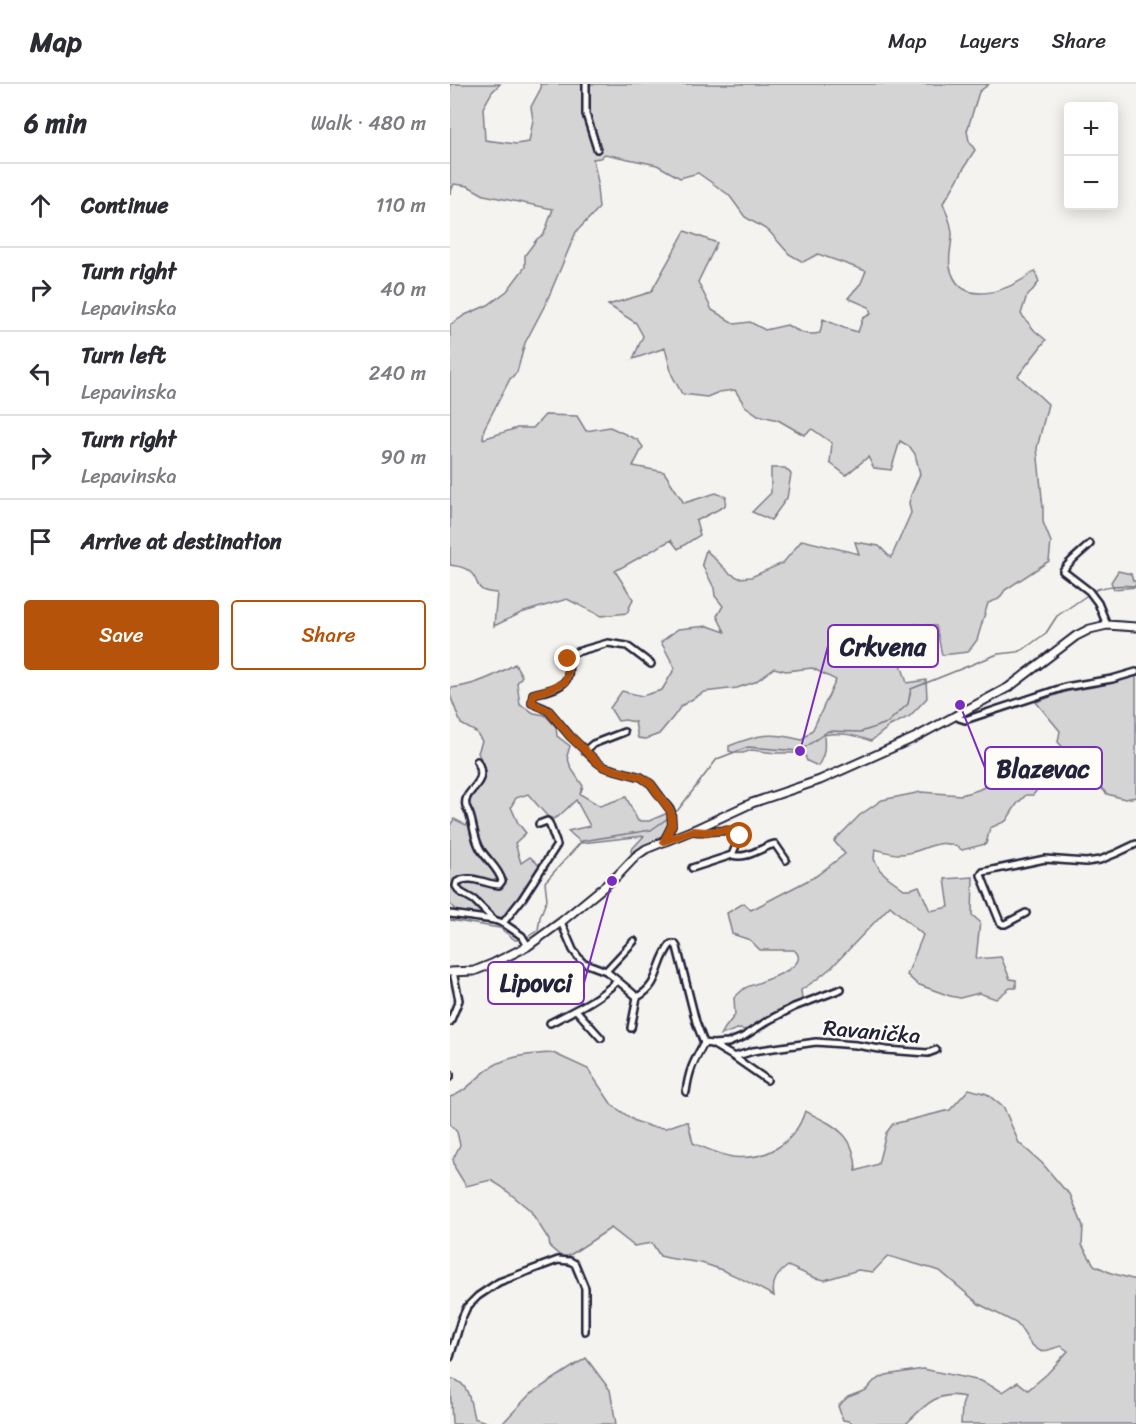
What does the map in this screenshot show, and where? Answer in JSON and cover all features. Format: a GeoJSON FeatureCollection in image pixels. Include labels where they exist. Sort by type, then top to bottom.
{"type":"FeatureCollection","features":[{"type":"Feature","properties":{"kind":"main road"},"geometry":{"type":"LineString","coordinates":[[452,972],[474,971],[494,963],[525,941],[561,922],[646,849],[692,831],[752,803],[820,780],[914,738],[1009,687],[1090,628],[1107,625],[1136,627]]}},
{"type":"Feature","properties":{"kind":"street"},"geometry":{"type":"LineString","coordinates":[[586,84],[586,114],[597,149]]}},
{"type":"Feature","properties":{"kind":"street"},"geometry":{"type":"LineString","coordinates":[[1090,544],[1062,569],[1091,593],[1107,625]]}},
{"type":"Feature","properties":{"kind":"street"},"geometry":{"type":"LineString","coordinates":[[651,664],[627,646],[608,643],[573,653],[568,659],[565,682],[533,694],[532,703],[549,711],[565,731],[604,767],[641,777],[651,784],[671,815],[672,825],[664,841]]}},
{"type":"Feature","properties":{"kind":"street"},"geometry":{"type":"LineString","coordinates":[[956,715],[965,720],[1065,687],[1112,679],[1136,672]]}},
{"type":"Feature","properties":{"kind":"street"},"geometry":{"type":"LineString","coordinates":[[585,751],[593,744],[624,732]]}},
{"type":"Feature","properties":{"kind":"street"},"geometry":{"type":"LineString","coordinates":[[477,761],[481,768],[479,783],[467,797],[466,805],[480,849],[500,874],[502,881],[499,885],[490,885],[465,878],[457,882],[456,886],[460,892],[474,900],[494,920]]}},
{"type":"Feature","properties":{"kind":"street"},"geometry":{"type":"LineString","coordinates":[[503,923],[557,846],[549,823],[547,821],[539,824]]}},
{"type":"Feature","properties":{"kind":"street"},"geometry":{"type":"LineString","coordinates":[[692,831],[739,832],[740,837],[732,855]]}},
{"type":"Feature","properties":{"kind":"street"},"geometry":{"type":"LineString","coordinates":[[692,868],[732,855],[746,856],[775,844],[786,860]]}},
{"type":"Feature","properties":{"kind":"street"},"geometry":{"type":"LineString","coordinates":[[1026,913],[1005,924],[1000,922],[981,875],[983,872],[1045,859],[1086,862],[1100,860],[1136,844]]}},
{"type":"Feature","properties":{"kind":"street"},"geometry":{"type":"LineString","coordinates":[[450,914],[503,923],[525,941]]}},
{"type":"Feature","properties":{"kind":"street"},"geometry":{"type":"LineString","coordinates":[[561,922],[573,950],[582,962],[606,971],[636,998]]}},
{"type":"Feature","properties":{"kind":"street"},"geometry":{"type":"LineString","coordinates":[[606,971],[634,941]]}},
{"type":"Feature","properties":{"kind":"street"},"geometry":{"type":"LineString","coordinates":[[636,998],[648,991],[663,956],[671,944],[675,944],[704,1044],[689,1072],[686,1092]]}},
{"type":"Feature","properties":{"kind":"street"},"geometry":{"type":"LineString","coordinates":[[450,1022],[459,1004],[452,972]]}},
{"type":"Feature","properties":{"kind":"street"},"geometry":{"type":"LineString","coordinates":[[550,1023],[604,993],[617,981]]}},
{"type":"Feature","properties":{"kind":"street","name":"Ravanička"},"geometry":{"type":"LineString","coordinates":[[704,1044],[728,1043],[743,1037],[794,1007],[841,989]]}},
{"type":"Feature","properties":{"kind":"street"},"geometry":{"type":"LineString","coordinates":[[631,1028],[636,998]]}},
{"type":"Feature","properties":{"kind":"street"},"geometry":{"type":"LineString","coordinates":[[576,1010],[600,1038]]}},
{"type":"Feature","properties":{"kind":"street","name":"Ravanička"},"geometry":{"type":"LineString","coordinates":[[734,1057],[753,1051],[816,1042],[928,1053],[936,1050]]}},
{"type":"Feature","properties":{"kind":"street"},"geometry":{"type":"LineString","coordinates":[[712,1044],[766,1080]]}},
{"type":"Feature","properties":{"kind":"street"},"geometry":{"type":"LineString","coordinates":[[450,1357],[460,1320],[467,1307],[478,1296],[499,1282],[558,1260],[575,1264],[585,1288],[585,1330]]}},
{"type":"Feature","properties":{"kind":"shaded area"},"geometry":{"type":"Polygon","coordinates":[[[450,84],[500,84],[492,92],[483,108],[485,140],[516,144],[529,142],[533,120],[531,107],[541,88],[540,84],[989,84],[979,92],[967,131],[969,141],[975,150],[943,203],[952,230],[950,267],[956,281],[964,289],[975,293],[1000,290],[1013,285],[1035,271],[1039,282],[1026,298],[1021,314],[1046,340],[1018,376],[1048,404],[1037,448],[1043,522],[1051,542],[1049,561],[1005,590],[999,599],[988,603],[977,640],[968,652],[942,655],[936,626],[915,624],[911,651],[900,661],[907,683],[926,680],[927,698],[910,716],[890,726],[871,741],[848,735],[824,735],[824,751],[818,766],[807,761],[804,753],[752,750],[735,753],[729,751],[729,746],[765,736],[773,735],[802,740],[813,729],[836,680],[812,668],[786,671],[774,668],[755,682],[737,688],[704,692],[681,706],[659,734],[646,739],[638,738],[635,722],[618,721],[610,708],[622,691],[642,696],[662,690],[675,668],[661,642],[678,629],[708,626],[725,632],[717,616],[723,606],[715,596],[714,588],[702,564],[706,550],[729,573],[739,578],[751,577],[783,563],[802,540],[859,554],[855,542],[879,546],[891,558],[911,513],[909,503],[920,474],[915,454],[910,447],[900,441],[891,470],[874,468],[868,457],[846,475],[830,463],[832,443],[812,429],[804,435],[778,420],[758,415],[745,406],[735,390],[719,392],[707,397],[682,394],[672,375],[665,348],[633,359],[643,336],[636,323],[608,305],[651,292],[685,231],[717,243],[698,282],[712,310],[735,324],[750,322],[765,330],[787,325],[803,333],[815,334],[820,333],[823,319],[858,332],[863,318],[871,314],[869,307],[848,298],[861,283],[866,271],[818,254],[803,262],[789,254],[769,231],[745,217],[729,195],[698,173],[680,178],[657,165],[605,154],[593,159],[598,182],[599,208],[576,232],[546,303],[525,343],[517,372],[510,379],[484,429],[483,439],[517,428],[533,428],[545,415],[577,416],[586,431],[610,427],[638,440],[643,447],[633,466],[664,472],[684,503],[716,493],[726,497],[725,506],[696,521],[700,535],[678,549],[671,540],[615,571],[633,599],[627,613],[601,616],[567,599],[521,613],[494,626],[497,593],[483,591],[467,569],[450,565],[450,325],[465,315],[488,305],[507,291],[525,267],[525,255],[537,239],[544,234],[553,209],[484,195],[468,186],[454,184],[450,194],[450,84]]]}},
{"type":"Feature","properties":{"kind":"shaded area"},"geometry":{"type":"Polygon","coordinates":[[[771,468],[785,468],[791,474],[787,498],[771,520],[752,512],[771,493],[771,468]]]}},
{"type":"Feature","properties":{"kind":"shaded area"},"geometry":{"type":"Polygon","coordinates":[[[1118,571],[1131,574],[1133,581],[1136,581],[1136,587],[1114,589],[1111,582],[1118,571]]]}},
{"type":"Feature","properties":{"kind":"shaded area"},"geometry":{"type":"Polygon","coordinates":[[[515,664],[522,676],[517,683],[520,705],[534,713],[545,715],[556,727],[557,736],[570,746],[567,756],[571,768],[583,786],[580,794],[600,806],[626,797],[638,821],[649,821],[670,812],[670,827],[657,840],[632,855],[631,850],[644,836],[582,843],[568,831],[590,826],[576,800],[553,819],[547,816],[528,794],[516,798],[511,807],[518,823],[526,833],[515,843],[521,863],[530,857],[540,866],[513,908],[501,918],[492,915],[488,918],[457,912],[450,904],[450,826],[454,819],[466,825],[475,820],[469,800],[482,782],[484,773],[478,753],[482,741],[476,732],[461,724],[450,695],[450,688],[484,680],[515,664]]]}},
{"type":"Feature","properties":{"kind":"shaded area"},"geometry":{"type":"Polygon","coordinates":[[[1136,676],[1136,797],[1125,799],[1107,794],[1058,742],[1060,731],[1036,702],[1068,691],[1136,676]]]}},
{"type":"Feature","properties":{"kind":"shaded area"},"geometry":{"type":"Polygon","coordinates":[[[1020,770],[1040,786],[1033,795],[1026,795],[1017,804],[1006,821],[990,828],[986,844],[962,850],[954,845],[938,844],[899,854],[875,849],[874,859],[880,870],[904,889],[919,886],[930,911],[949,907],[945,879],[973,877],[972,915],[980,922],[976,959],[1001,957],[1010,979],[1016,980],[1016,988],[1010,988],[996,999],[979,993],[960,998],[917,984],[907,975],[923,935],[890,906],[832,967],[801,990],[802,1000],[749,1030],[737,1029],[721,1035],[735,1015],[734,998],[745,988],[790,969],[798,957],[794,950],[760,950],[750,940],[732,934],[727,913],[744,903],[751,910],[816,876],[845,854],[834,841],[860,815],[882,800],[921,792],[961,795],[978,790],[1020,770]]]}},
{"type":"Feature","properties":{"kind":"shaded area"},"geometry":{"type":"Polygon","coordinates":[[[553,1053],[588,1069],[612,1105],[635,1121],[652,1127],[666,1128],[688,1122],[693,1143],[728,1156],[757,1156],[778,1148],[794,1132],[805,1111],[834,1127],[847,1139],[855,1158],[856,1171],[878,1164],[886,1133],[893,1124],[950,1110],[969,1089],[987,1094],[1004,1108],[1019,1143],[1042,1163],[1070,1194],[1083,1226],[1082,1245],[1094,1265],[1111,1273],[1136,1280],[1136,1424],[961,1424],[965,1397],[955,1395],[932,1401],[906,1424],[854,1424],[843,1420],[838,1406],[848,1397],[866,1390],[874,1381],[886,1375],[923,1369],[981,1381],[1003,1392],[1018,1382],[1028,1390],[1047,1374],[1068,1351],[1061,1346],[1042,1352],[1030,1343],[1016,1323],[979,1304],[940,1271],[888,1256],[873,1272],[858,1270],[825,1280],[788,1266],[776,1279],[773,1287],[774,1296],[711,1266],[660,1256],[652,1243],[634,1246],[611,1228],[564,1259],[550,1247],[549,1240],[530,1210],[502,1187],[491,1180],[466,1186],[455,1168],[453,1159],[460,1145],[457,1132],[450,1124],[450,1097],[462,1091],[488,1070],[514,1057],[553,1053]]]}},
{"type":"Feature","properties":{"kind":"shaded area"},"geometry":{"type":"Polygon","coordinates":[[[586,1358],[610,1390],[616,1424],[502,1424],[530,1394],[586,1358]]]}},
{"type":"Feature","properties":{"kind":"shaded area"},"geometry":{"type":"Polygon","coordinates":[[[453,1379],[459,1381],[466,1390],[474,1418],[492,1424],[452,1424],[450,1382],[453,1379]]]}},
{"type":"Feature","properties":{"kind":"waterway"},"geometry":{"type":"LineString","coordinates":[[1093,591],[1114,586],[1136,586]]}},
{"type":"Feature","properties":{"kind":"waterway"},"geometry":{"type":"LineString","coordinates":[[672,815],[717,759],[748,747],[800,751],[828,731],[861,732],[887,723],[908,704],[911,689],[998,654],[1024,649],[1046,633],[1057,616],[1089,594]]}},
{"type":"Feature","properties":{"kind":"waterway"},"geometry":{"type":"LineString","coordinates":[[526,938],[538,930],[547,899],[545,882],[582,841],[651,830],[668,818]]}},
{"type":"Feature","properties":{"kind":"waterway"},"geometry":{"type":"LineString","coordinates":[[450,920],[500,928],[515,940],[522,940]]}},
{"type":"Feature","properties":{"kind":"place","name":"Blazevac"},"geometry":{"type":"Point","coordinates":[960,705]}},
{"type":"Feature","properties":{"kind":"place","name":"Crkvena"},"geometry":{"type":"Point","coordinates":[800,751]}},
{"type":"Feature","properties":{"kind":"place","name":"Lipovci"},"geometry":{"type":"Point","coordinates":[612,881]}},
{"type":"Feature","properties":{"kind":"route"},"geometry":{"type":"LineString","coordinates":[[568,659],[565,682],[533,694],[532,703],[549,711],[590,757],[604,767],[641,777],[651,784],[671,812],[672,825],[664,841],[692,831],[729,830],[739,832],[740,836]]}}]}
